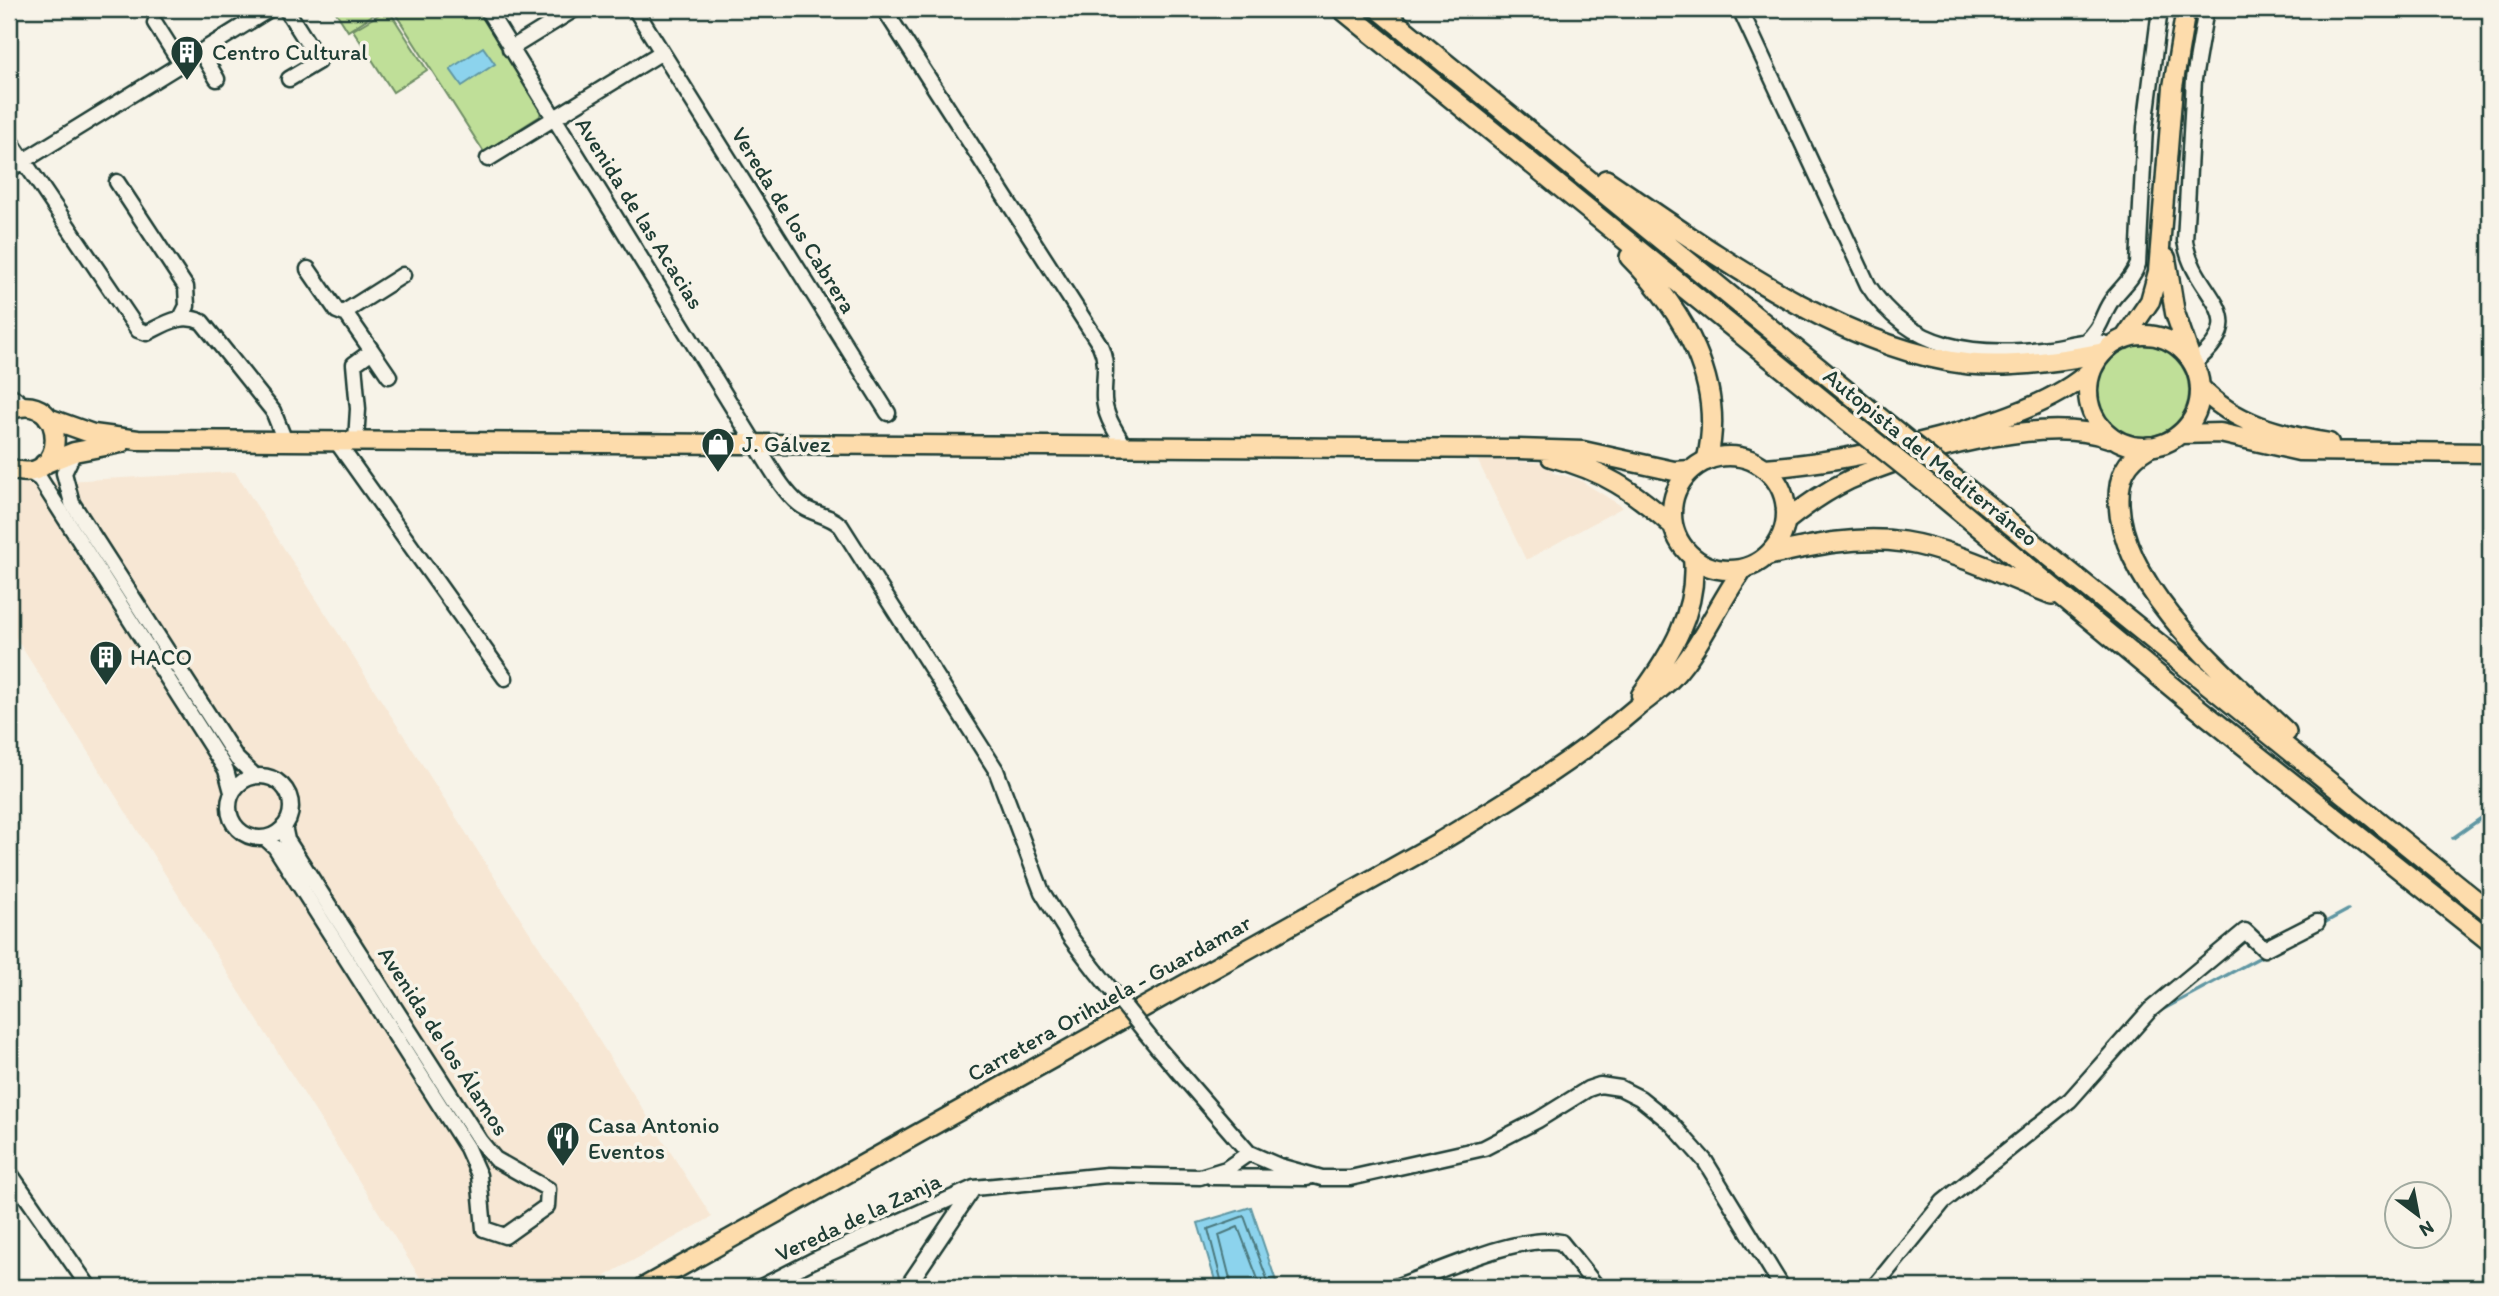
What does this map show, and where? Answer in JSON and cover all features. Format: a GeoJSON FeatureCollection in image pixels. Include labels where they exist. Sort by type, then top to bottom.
{"type":"FeatureCollection","features":[{"type":"Feature","properties":{"kind":"highway","name":"Autopista del Mediterráneo"},"geometry":{"type":"LineString","coordinates":[[1342,9],[2490,941]]}},
{"type":"Feature","properties":{"kind":"highway","name":"Autopista del Mediterráneo"},"geometry":{"type":"LineString","coordinates":[[1379,9],[2490,912]]}},
{"type":"Feature","properties":{"kind":"highway"},"geometry":{"type":"LineString","coordinates":[[1474,116],[1631,258],[1661,289],[1688,331],[1703,366],[1713,413],[1713,437],[1699,465]]}},
{"type":"Feature","properties":{"kind":"highway"},"geometry":{"type":"LineString","coordinates":[[1543,144],[1604,180],[1739,268],[1839,324],[1883,344],[1931,357],[1972,364],[2068,360],[2111,345]]}},
{"type":"Feature","properties":{"kind":"highway"},"geometry":{"type":"LineString","coordinates":[[2149,447],[2125,465],[2118,492],[2128,546],[2152,589],[2230,678],[2299,744],[2490,905]]}},
{"type":"Feature","properties":{"kind":"highway"},"geometry":{"type":"LineString","coordinates":[[1769,555],[1830,542],[1902,542],[1940,552],[2066,599]]}},
{"type":"Feature","properties":{"kind":"main road"},"geometry":{"type":"LineString","coordinates":[[1765,468],[1861,455],[1981,425],[2058,395],[2091,370],[2150,301],[2158,272],[2165,219],[2173,87],[2186,9]]}},
{"type":"Feature","properties":{"kind":"main road"},"geometry":{"type":"LineString","coordinates":[[1786,521],[1816,498],[1847,481],[1878,468],[1953,446],[2040,430],[2093,432],[2131,446],[2149,447],[2180,435],[2192,421],[2199,405],[2200,387],[2175,313],[2167,272],[2165,219]]}},
{"type":"Feature","properties":{"kind":"main road"},"geometry":{"type":"LineString","coordinates":[[2111,345],[2142,335],[2161,337],[2178,346],[2192,362]]}},
{"type":"Feature","properties":{"kind":"main road"},"geometry":{"type":"LineString","coordinates":[[2091,370],[2088,401],[2102,430],[2115,440]]}},
{"type":"Feature","properties":{"kind":"main road"},"geometry":{"type":"LineString","coordinates":[[2200,387],[2218,405],[2267,429],[2332,443],[2427,452]]}},
{"type":"Feature","properties":{"kind":"main road"},"geometry":{"type":"LineString","coordinates":[[17,408],[85,431],[138,440],[1123,444],[1518,449],[1583,451],[1674,471],[1728,456],[1746,459],[1765,468],[1781,492],[1786,521],[1781,539],[1769,555],[1743,569],[1716,570],[1693,558],[1680,544],[1672,525],[1672,504],[1679,486],[1699,465]]}},
{"type":"Feature","properties":{"kind":"main road"},"geometry":{"type":"LineString","coordinates":[[43,464],[56,442],[48,418]]}},
{"type":"Feature","properties":{"kind":"main road"},"geometry":{"type":"LineString","coordinates":[[2180,435],[2220,433],[2300,451],[2490,453]]}},
{"type":"Feature","properties":{"kind":"main road"},"geometry":{"type":"LineString","coordinates":[[9,468],[43,464],[74,452],[138,440]]}},
{"type":"Feature","properties":{"kind":"main road"},"geometry":{"type":"LineString","coordinates":[[1518,449],[1589,467],[1637,494],[1672,525]]}},
{"type":"Feature","properties":{"kind":"main road","name":"Carretera Orihuela - Guardamar"},"geometry":{"type":"LineString","coordinates":[[1594,745],[1634,704],[1671,650],[1690,604],[1695,583],[1693,558]]}},
{"type":"Feature","properties":{"kind":"main road","name":"Carretera Orihuela - Guardamar"},"geometry":{"type":"LineString","coordinates":[[644,1287],[1441,841],[1594,745],[1672,677],[1703,636],[1726,593],[1743,569]]}},
{"type":"Feature","properties":{"kind":"street"},"geometry":{"type":"LineString","coordinates":[[9,170],[270,9]]}},
{"type":"Feature","properties":{"kind":"street"},"geometry":{"type":"LineString","coordinates":[[286,9],[319,61],[289,79]]}},
{"type":"Feature","properties":{"kind":"street","name":"Avenida de las Acacias"},"geometry":{"type":"LineString","coordinates":[[487,9],[754,442],[790,495],[814,513],[832,517],[996,770],[1042,892],[1070,937],[1158,1048],[1249,1153]]}},
{"type":"Feature","properties":{"kind":"street"},"geometry":{"type":"LineString","coordinates":[[510,49],[575,9]]}},
{"type":"Feature","properties":{"kind":"street","name":"Vereda de los Cabrera"},"geometry":{"type":"LineString","coordinates":[[635,9],[888,413]]}},
{"type":"Feature","properties":{"kind":"street"},"geometry":{"type":"LineString","coordinates":[[884,9],[1100,345],[1107,360],[1104,398],[1107,415],[1123,444]]}},
{"type":"Feature","properties":{"kind":"street"},"geometry":{"type":"LineString","coordinates":[[1740,9],[1868,285],[1880,303],[1917,333],[1959,350],[2021,352],[2085,342],[2111,345],[2104,321]]}},
{"type":"Feature","properties":{"kind":"street"},"geometry":{"type":"LineString","coordinates":[[2085,342],[2104,321],[2114,296],[2132,277],[2138,264],[2145,127],[2160,9]]}},
{"type":"Feature","properties":{"kind":"street"},"geometry":{"type":"LineString","coordinates":[[2192,362],[2211,349],[2223,328],[2222,317],[2192,267],[2185,241],[2194,79],[2206,9]]}},
{"type":"Feature","properties":{"kind":"street"},"geometry":{"type":"LineString","coordinates":[[155,23],[181,64]]}},
{"type":"Feature","properties":{"kind":"street"},"geometry":{"type":"LineString","coordinates":[[201,51],[217,79]]}},
{"type":"Feature","properties":{"kind":"street"},"geometry":{"type":"LineString","coordinates":[[488,159],[662,51]]}},
{"type":"Feature","properties":{"kind":"street"},"geometry":{"type":"LineString","coordinates":[[9,139],[138,330],[147,333],[181,318],[192,317],[202,322],[273,411],[285,441]]}},
{"type":"Feature","properties":{"kind":"street"},"geometry":{"type":"LineString","coordinates":[[117,182],[186,287],[187,306],[181,318]]}},
{"type":"Feature","properties":{"kind":"street"},"geometry":{"type":"LineString","coordinates":[[308,269],[337,311],[343,313],[389,376]]}},
{"type":"Feature","properties":{"kind":"street"},"geometry":{"type":"LineString","coordinates":[[343,313],[403,275]]}},
{"type":"Feature","properties":{"kind":"street"},"geometry":{"type":"LineString","coordinates":[[356,441],[358,410],[354,364],[372,351]]}},
{"type":"Feature","properties":{"kind":"street"},"geometry":{"type":"LineString","coordinates":[[9,394],[17,408]]}},
{"type":"Feature","properties":{"kind":"street"},"geometry":{"type":"LineString","coordinates":[[336,441],[505,678]]}},
{"type":"Feature","properties":{"kind":"street"},"geometry":{"type":"LineString","coordinates":[[72,503],[64,474],[74,452]]}},
{"type":"Feature","properties":{"kind":"street"},"geometry":{"type":"LineString","coordinates":[[43,464],[53,474],[237,759],[255,776]]}},
{"type":"Feature","properties":{"kind":"street"},"geometry":{"type":"LineString","coordinates":[[43,464],[40,479],[226,770],[232,792],[232,821],[245,834],[266,839],[284,826],[291,809],[286,789],[276,780],[255,776],[247,778],[232,792]]}},
{"type":"Feature","properties":{"kind":"street","name":"Avenida de los Álamos"},"geometry":{"type":"LineString","coordinates":[[266,839],[275,847],[467,1148],[479,1175],[484,1228],[505,1236],[547,1206],[548,1189],[495,1159],[480,1141],[287,841],[284,826]]}},
{"type":"Feature","properties":{"kind":"street"},"geometry":{"type":"LineString","coordinates":[[1874,1287],[1943,1202],[2070,1100],[2150,1010],[2245,931],[2264,948],[2317,922]]}},
{"type":"Feature","properties":{"kind":"street","name":"Vereda de la Zanja"},"geometry":{"type":"LineString","coordinates":[[761,1287],[974,1188],[1094,1176],[1350,1178],[1484,1148],[1538,1120],[1588,1089],[1600,1085],[1620,1088],[1640,1098],[1671,1123],[1706,1161],[1782,1287]]}},
{"type":"Feature","properties":{"kind":"street"},"geometry":{"type":"LineString","coordinates":[[1200,1177],[1226,1169],[1249,1153],[1279,1166],[1322,1178]]}},
{"type":"Feature","properties":{"kind":"street"},"geometry":{"type":"LineString","coordinates":[[9,1172],[89,1287]]}},
{"type":"Feature","properties":{"kind":"street"},"geometry":{"type":"LineString","coordinates":[[907,1287],[974,1188]]}},
{"type":"Feature","properties":{"kind":"street"},"geometry":{"type":"LineString","coordinates":[[1395,1287],[1521,1243],[1543,1239],[1561,1242],[1597,1287]]}},
{"type":"Feature","properties":{"kind":"shaded area"},"geometry":{"type":"Polygon","coordinates":[[[1477,459],[1549,463],[1553,473],[1578,479],[1623,507],[1526,560],[1477,459]]]}},
{"type":"Feature","properties":{"kind":"shaded area"},"geometry":{"type":"Polygon","coordinates":[[[235,472],[712,1217],[585,1287],[426,1287],[9,627],[9,484],[235,472]]]}},
{"type":"Feature","properties":{"kind":"green space"},"geometry":{"type":"Polygon","coordinates":[[[334,9],[382,9],[348,31],[334,9]]]}},
{"type":"Feature","properties":{"kind":"green space"},"geometry":{"type":"Polygon","coordinates":[[[388,9],[427,70],[393,92],[353,30],[388,9]]]}},
{"type":"Feature","properties":{"kind":"green space"},"geometry":{"type":"Polygon","coordinates":[[[479,9],[541,110],[540,116],[484,152],[393,10],[479,9]]]}},
{"type":"Feature","properties":{"kind":"green space"},"geometry":{"type":"Polygon","coordinates":[[[2143,345],[2161,348],[2176,358],[2186,373],[2189,391],[2186,409],[2176,424],[2161,434],[2143,437],[2125,434],[2110,424],[2100,409],[2097,391],[2100,373],[2110,358],[2125,348],[2143,345]]]}},
{"type":"Feature","properties":{"kind":"water"},"geometry":{"type":"Polygon","coordinates":[[[483,47],[495,64],[462,86],[450,69],[483,47]]]}},
{"type":"Feature","properties":{"kind":"water"},"geometry":{"type":"Polygon","coordinates":[[[1251,1207],[1278,1287],[1217,1287],[1198,1223],[1251,1207]]]}},
{"type":"Feature","properties":{"kind":"waterway"},"geometry":{"type":"LineString","coordinates":[[2453,838],[2490,812]]}},
{"type":"Feature","properties":{"kind":"waterway"},"geometry":{"type":"LineString","coordinates":[[2322,924],[2348,910]]}},
{"type":"Feature","properties":{"kind":"waterway"},"geometry":{"type":"LineString","coordinates":[[2158,1012],[2266,954]]}},
{"type":"Feature","properties":{"kind":"waterway"},"geometry":{"type":"LineString","coordinates":[[1927,1233],[1951,1204]]}},
{"type":"Feature","properties":{"kind":"place","name":"Centro Cultural"},"geometry":{"type":"Point","coordinates":[187,82]}},
{"type":"Feature","properties":{"kind":"place","name":"J. Gálvez"},"geometry":{"type":"Point","coordinates":[718,474]}},
{"type":"Feature","properties":{"kind":"place","name":"HACO"},"geometry":{"type":"Point","coordinates":[106,687]}},
{"type":"Feature","properties":{"kind":"place","name":"Casa Antonio Eventos"},"geometry":{"type":"Point","coordinates":[563,1168]}}]}
